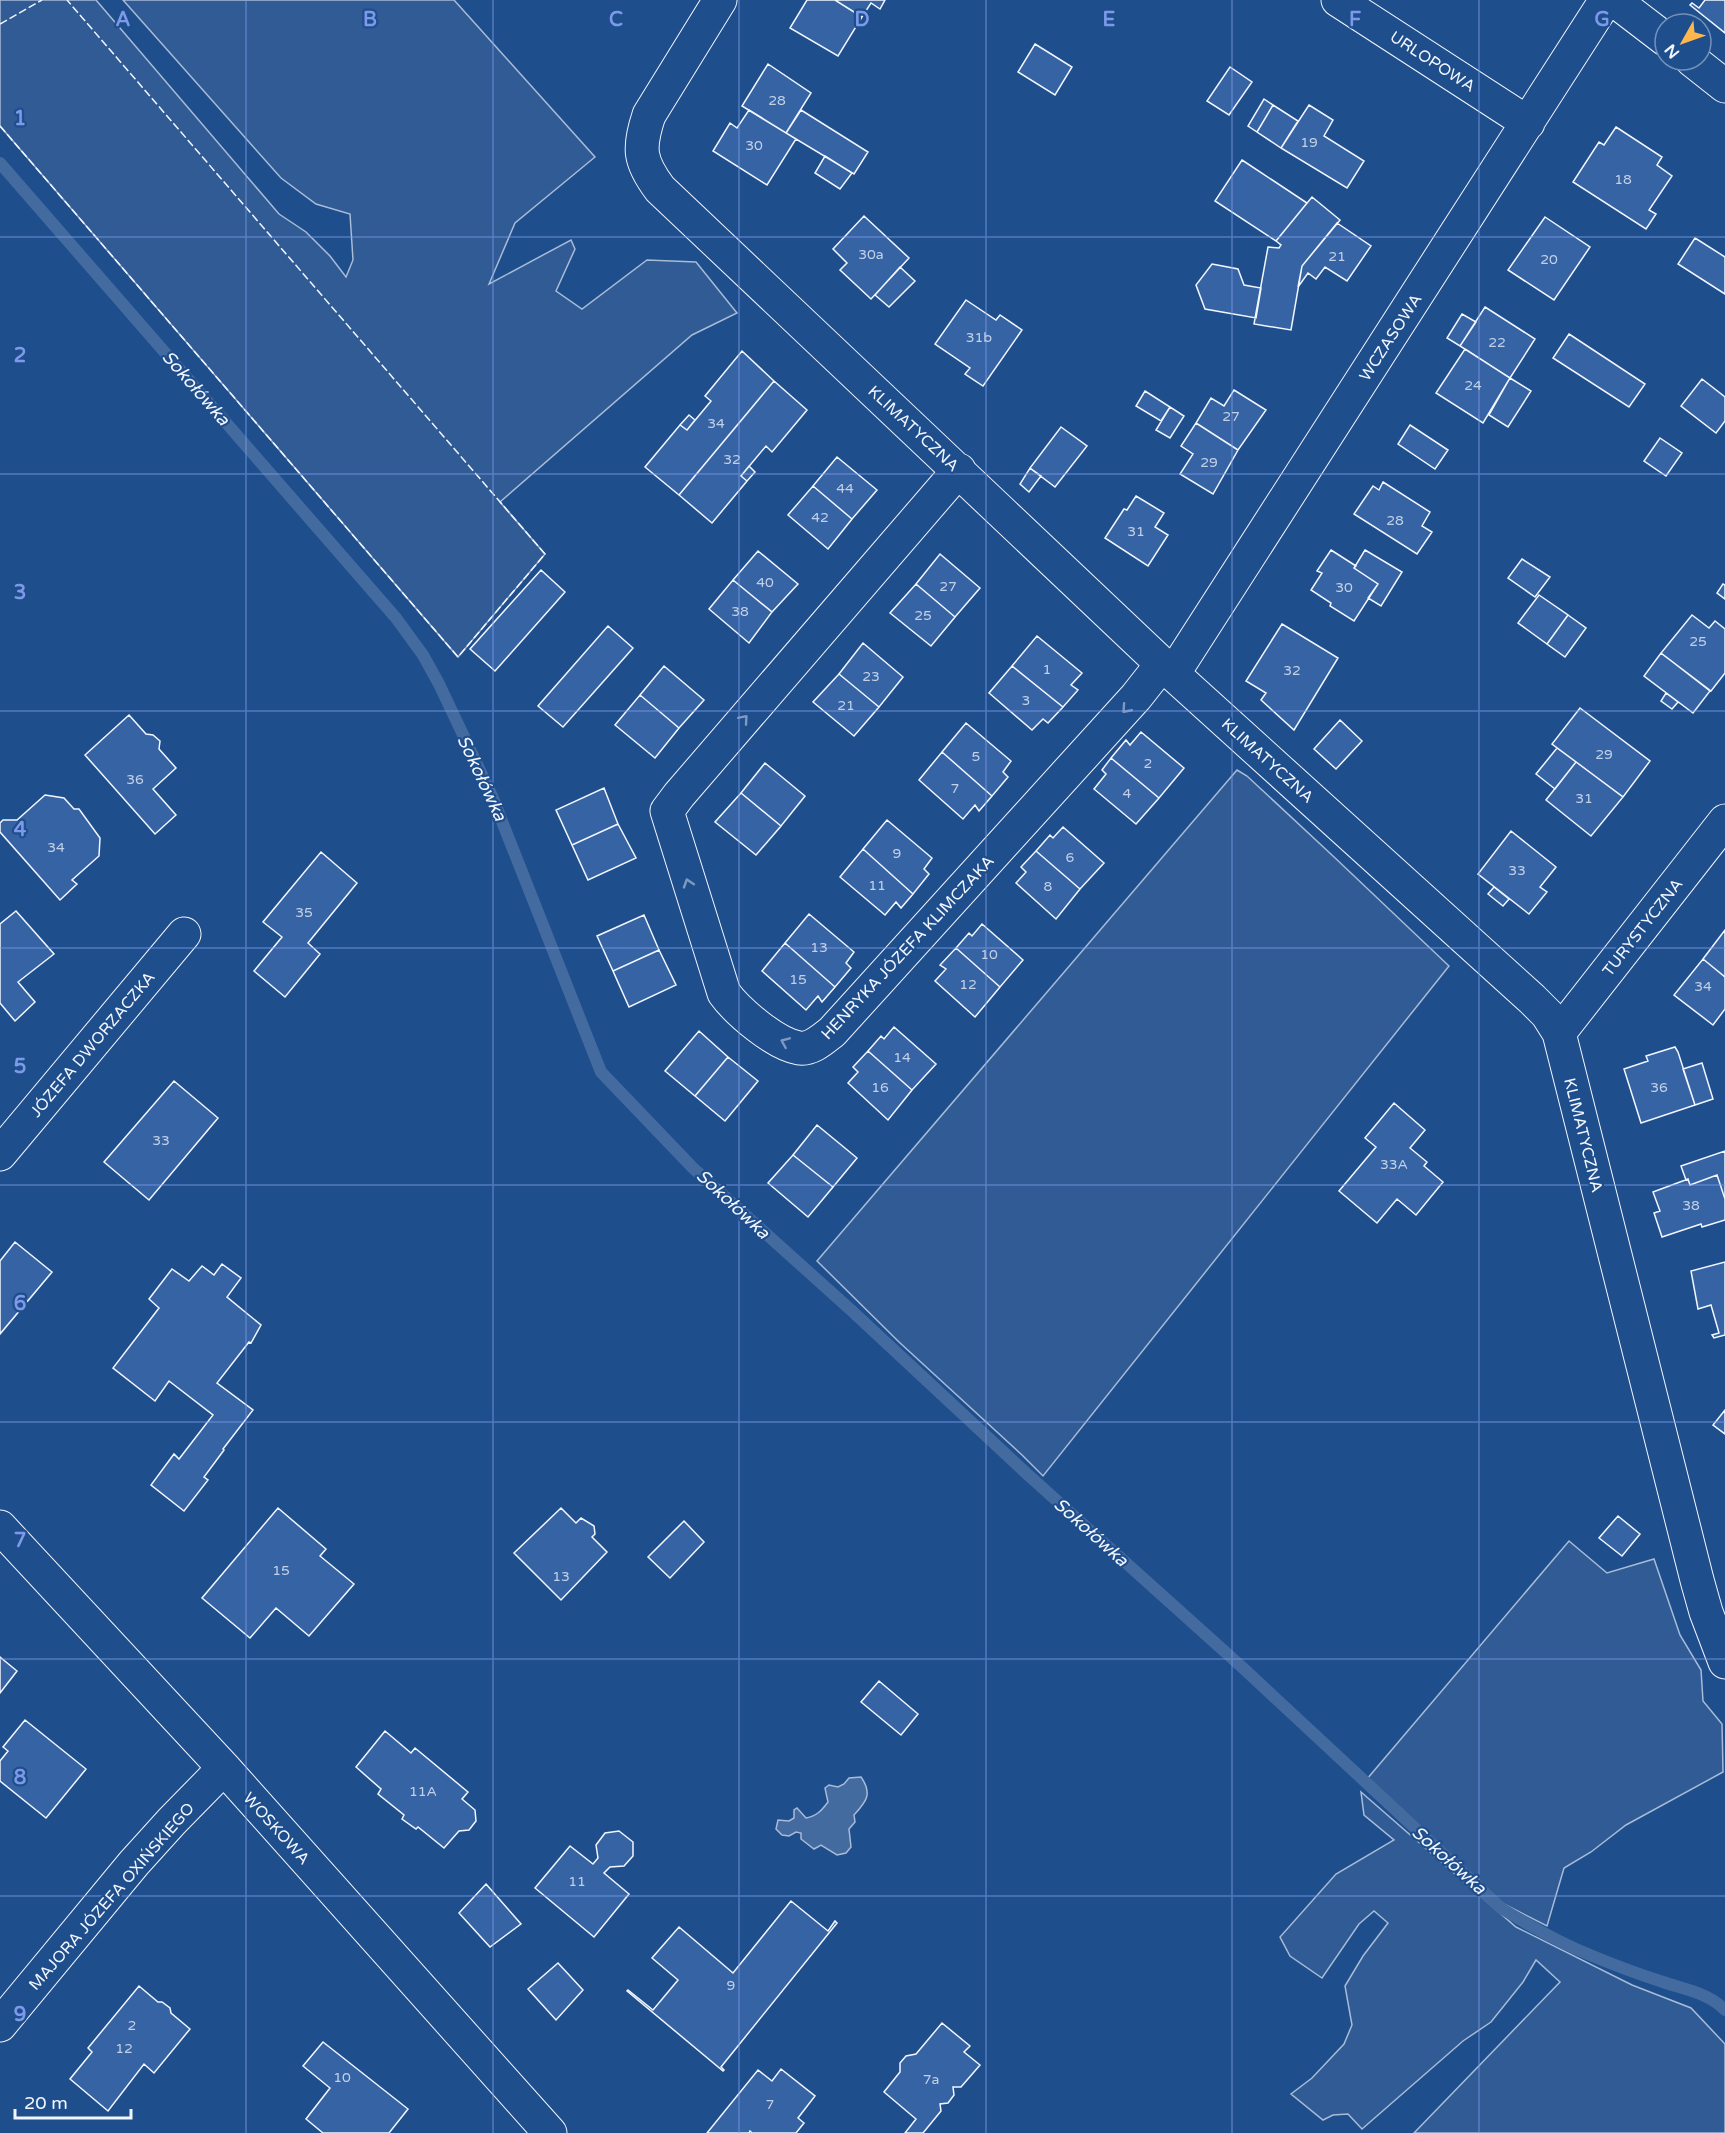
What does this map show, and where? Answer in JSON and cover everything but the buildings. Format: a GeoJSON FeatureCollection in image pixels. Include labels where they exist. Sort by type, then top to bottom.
{"type":"FeatureCollection","features":[{"type":"Feature","properties":{"kind":"street","name":"KLIMATYCZNA"},"geometry":{"type":"LineString","coordinates":[[720,0],[649,115],[642,135],[641,153],[647,171],[660,189],[1168,669],[1532,999],[1547,1014],[1559,1033],[1697,1581],[1725,1662]]}},
{"type":"Feature","properties":{"kind":"street","name":"URLOPOWA"},"geometry":{"type":"LineString","coordinates":[[1338,0],[1528,123]]}},
{"type":"Feature","properties":{"kind":"street","name":"WCZASOWA"},"geometry":{"type":"LineString","coordinates":[[1168,669],[1528,123],[1606,0]]}},
{"type":"Feature","properties":{"kind":"street"},"geometry":{"type":"LineString","coordinates":[[1614,0],[1653,30]]}},
{"type":"Feature","properties":{"kind":"street"},"geometry":{"type":"LineString","coordinates":[[1707,72],[1725,86]]}},
{"type":"Feature","properties":{"kind":"street","name":"HENRYKA JÓZEFA KLIMCZAKA"},"geometry":{"type":"LineString","coordinates":[[960,470],[667,811],[724,993],[734,1007],[774,1037],[800,1048],[818,1043],[832,1032],[1128,706],[1168,669]]}},
{"type":"Feature","properties":{"kind":"street","name":"TURYSTYCZNA"},"geometry":{"type":"LineString","coordinates":[[1559,1033],[1725,821]]}},
{"type":"Feature","properties":{"kind":"street","name":"JÓZEFA DWORZACZKA"},"geometry":{"type":"LineString","coordinates":[[0,1154],[184,934]]}},
{"type":"Feature","properties":{"kind":"street","name":"WOSKOWA"},"geometry":{"type":"LineString","coordinates":[[0,1527],[224,1768],[537,2128]]}},
{"type":"Feature","properties":{"kind":"street","name":"MAJORA JÓZEFA OXIŃSKIEGO"},"geometry":{"type":"LineString","coordinates":[[0,2025],[134,1863],[224,1768]]}},
{"type":"Feature","properties":{"kind":"shaded area"},"geometry":{"type":"Polygon","coordinates":[[[0,0],[96,0],[279,214],[306,232],[330,256],[346,277],[353,260],[350,214],[316,204],[281,178],[123,0],[454,0],[595,157],[515,223],[489,284],[571,240],[575,249],[556,291],[582,309],[647,260],[696,262],[737,313],[692,335],[500,502],[545,554],[458,657],[0,126],[0,0]]]}},
{"type":"Feature","properties":{"kind":"shaded area"},"geometry":{"type":"Polygon","coordinates":[[[1237,770],[1247,776],[1449,966],[1043,1476],[899,1342],[817,1261],[1237,770]]]}},
{"type":"Feature","properties":{"kind":"shaded area"},"geometry":{"type":"Polygon","coordinates":[[[1569,1541],[1607,1573],[1654,1559],[1680,1635],[1701,1670],[1703,1701],[1722,1724],[1723,1772],[1626,1825],[1591,1852],[1564,1868],[1547,1926],[1502,1903],[1367,1779],[1569,1541]]]}},
{"type":"Feature","properties":{"kind":"shaded area"},"geometry":{"type":"Polygon","coordinates":[[[861,1777],[867,1793],[862,1806],[854,1815],[855,1822],[849,1829],[851,1847],[846,1853],[837,1855],[821,1845],[814,1849],[801,1839],[801,1833],[782,1835],[776,1829],[778,1820],[789,1821],[794,1818],[794,1810],[797,1808],[806,1818],[819,1812],[828,1802],[825,1788],[829,1785],[838,1787],[849,1778],[861,1777]]]}},
{"type":"Feature","properties":{"kind":"shaded area"},"geometry":{"type":"Polygon","coordinates":[[[1361,1792],[1516,1927],[1632,1985],[1691,2008],[1725,2044],[1725,2133],[1414,2133],[1560,1982],[1536,1960],[1523,1982],[1491,2022],[1463,2041],[1362,2129],[1348,2114],[1333,2115],[1323,2120],[1291,2094],[1312,2078],[1344,2044],[1352,2025],[1345,1986],[1363,1956],[1388,1923],[1374,1911],[1359,1924],[1322,1978],[1290,1956],[1280,1937],[1336,1874],[1394,1840],[1364,1815],[1361,1792]]]}},
{"type":"Feature","properties":{"kind":"waterway","name":"Sokołówka"},"geometry":{"type":"LineString","coordinates":[[0,163],[396,618],[423,655],[492,796],[601,1072],[693,1168],[1243,1668],[1501,1908],[1578,1950],[1635,1973],[1687,1989],[1711,1999],[1725,2010]]}},
{"type":"Feature","properties":{"kind":"fence"},"geometry":{"type":"LineString","coordinates":[[0,24],[42,0]]}},
{"type":"Feature","properties":{"kind":"fence"},"geometry":{"type":"LineString","coordinates":[[0,126],[458,657],[545,554],[67,0]]}}]}
